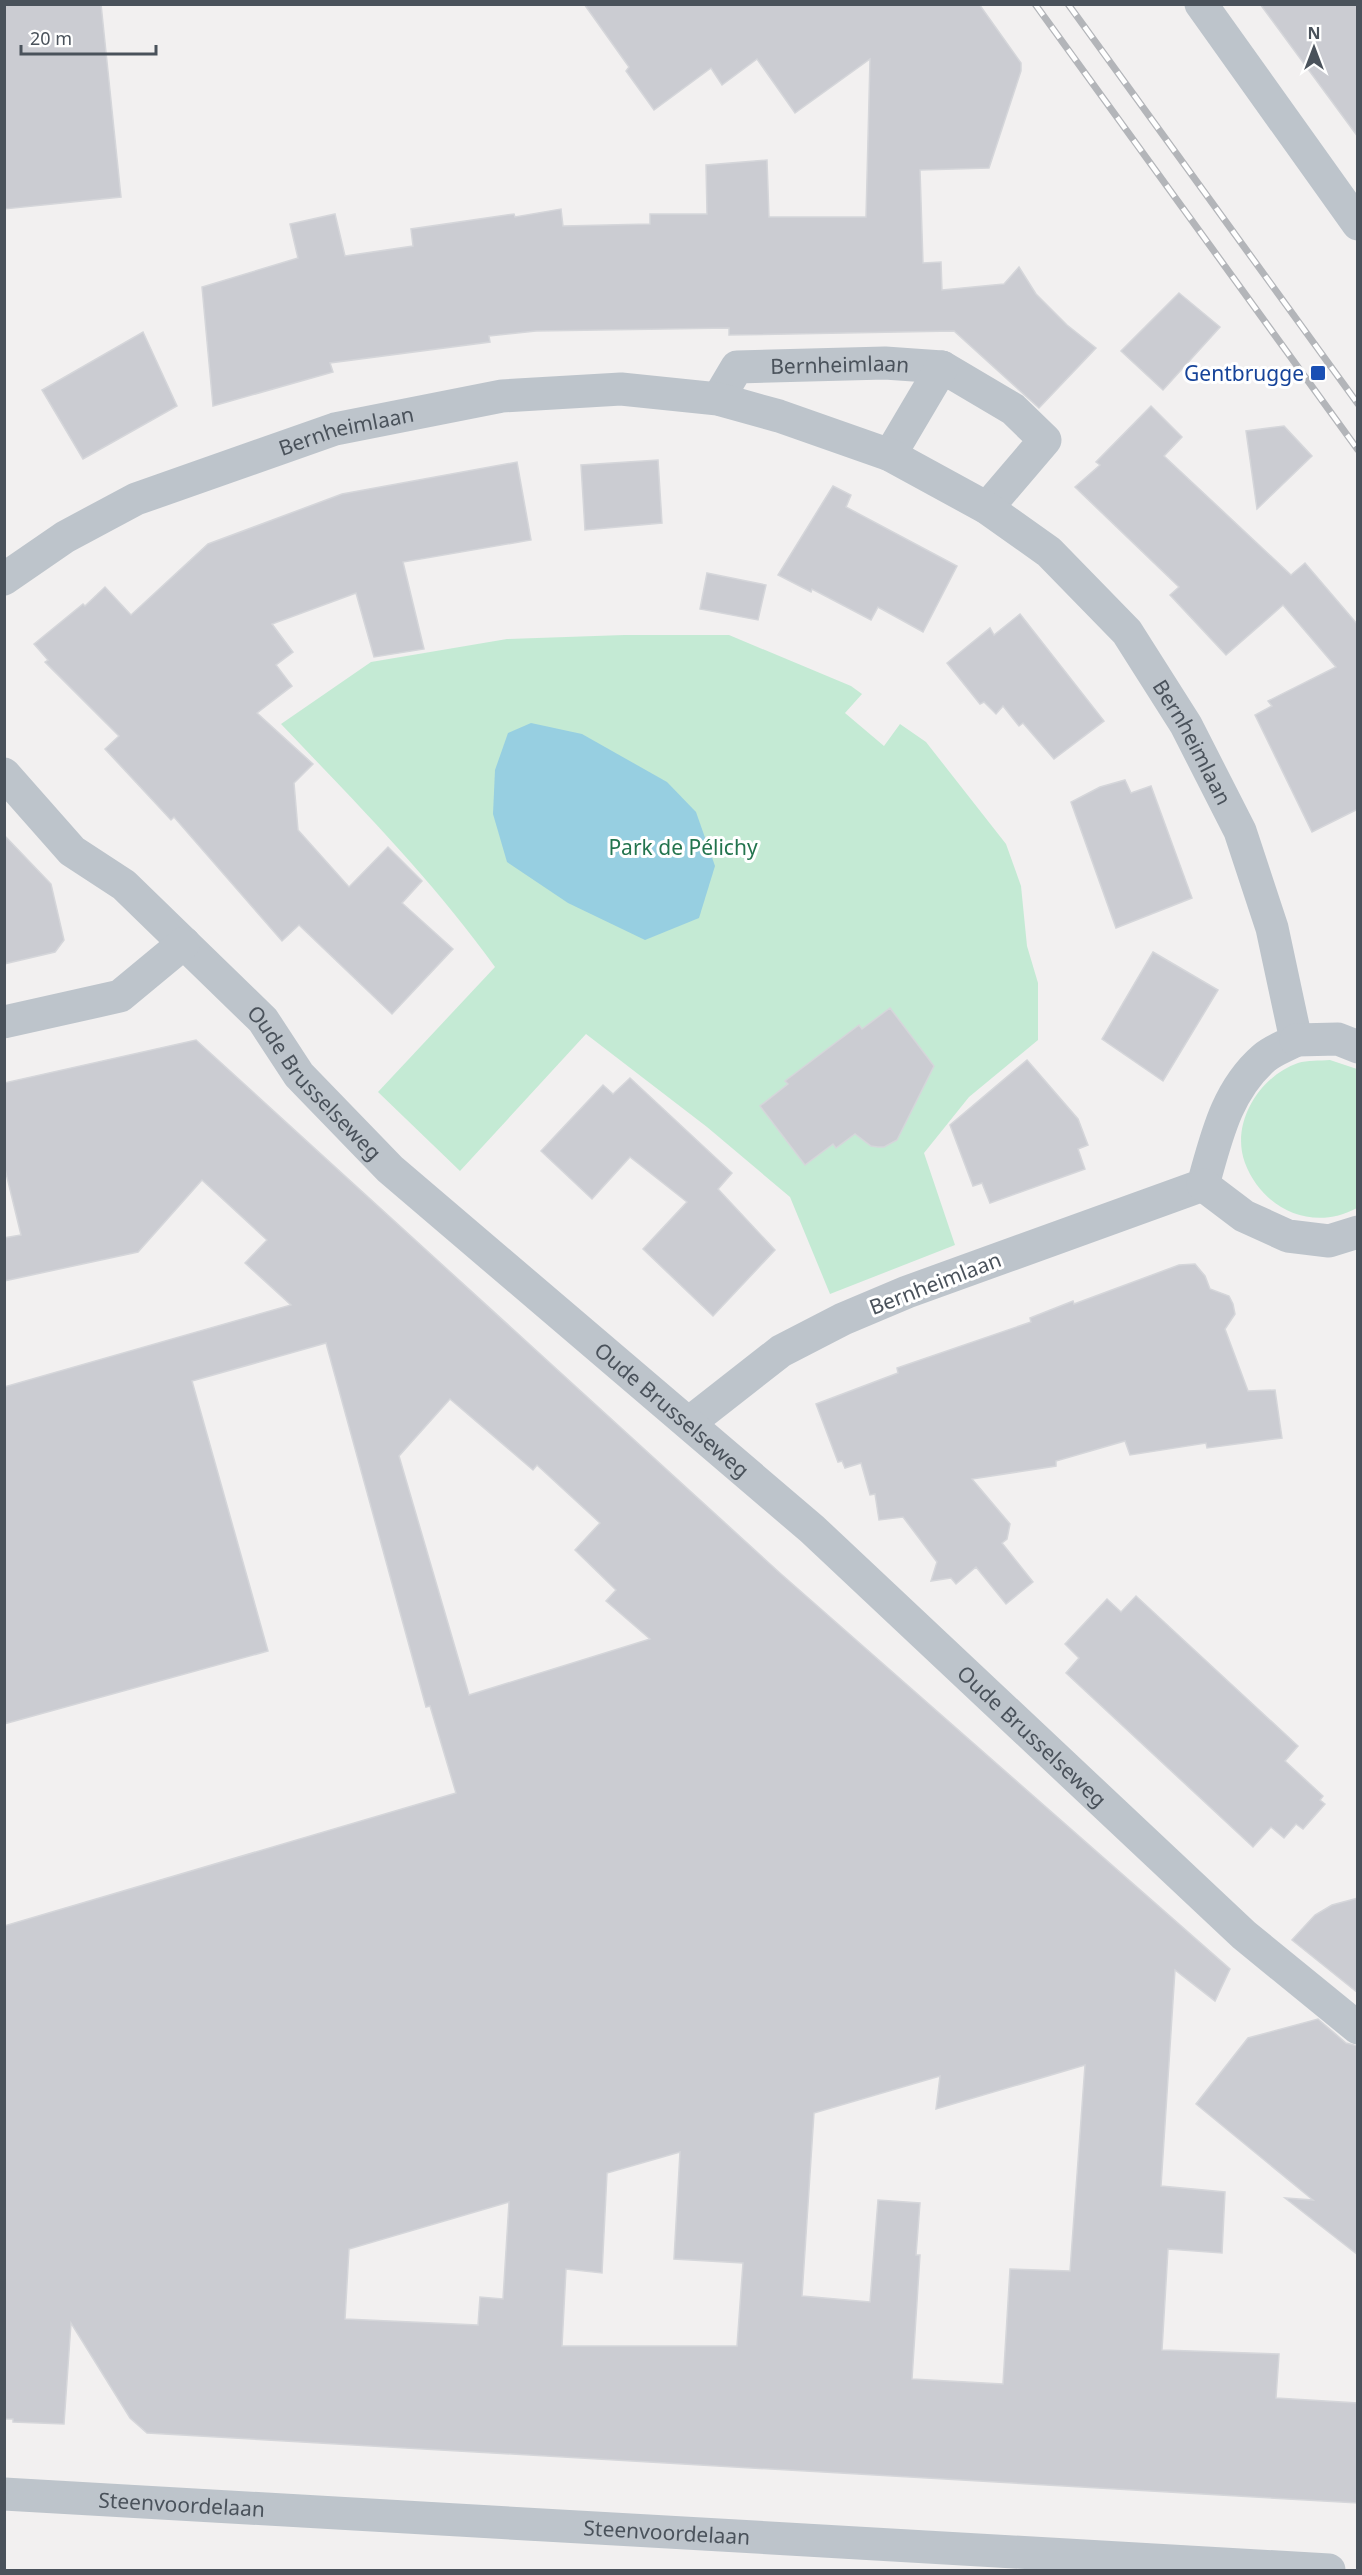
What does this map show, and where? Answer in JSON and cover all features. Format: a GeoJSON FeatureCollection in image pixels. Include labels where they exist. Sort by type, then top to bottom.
{"type":"FeatureCollection","features":[{"type":"Feature","properties":{"kind":"street"},"geometry":{"type":"LineString","coordinates":[[1201,4],[1358,224]]}},
{"type":"Feature","properties":{"kind":"street","name":"Bernheimlaan"},"geometry":{"type":"LineString","coordinates":[[718,399],[737,367],[885,363],[942,367],[1013,409],[1045,440],[987,508]]}},
{"type":"Feature","properties":{"kind":"street","name":"Bernheimlaan"},"geometry":{"type":"LineString","coordinates":[[890,455],[942,367]]}},
{"type":"Feature","properties":{"kind":"street","name":"Bernheimlaan"},"geometry":{"type":"LineString","coordinates":[[4,579],[65,537],[136,499],[335,429],[502,396],[621,389],[718,399],[779,416],[890,455],[987,508],[1049,552],[1127,632],[1186,725],[1240,831],[1272,928],[1296,1040]]}},
{"type":"Feature","properties":{"kind":"street","name":"Oude Brusselseweg"},"geometry":{"type":"LineString","coordinates":[[4,774],[72,850],[124,885],[263,1020],[299,1075],[390,1169],[812,1528],[1244,1935],[1358,2028]]}},
{"type":"Feature","properties":{"kind":"street"},"geometry":{"type":"LineString","coordinates":[[4,1022],[120,996],[184,943]]}},
{"type":"Feature","properties":{"kind":"street"},"geometry":{"type":"LineString","coordinates":[[1358,1047],[1338,1038],[1296,1040],[1265,1057],[1241,1082],[1226,1111],[1203,1185],[1244,1216],[1288,1236],[1329,1241],[1358,1232]]}},
{"type":"Feature","properties":{"kind":"street","name":"Bernheimlaan"},"geometry":{"type":"LineString","coordinates":[[689,1423],[781,1351],[843,1319],[907,1292],[1203,1185]]}},
{"type":"Feature","properties":{"kind":"street","name":"Steenvoordelaan"},"geometry":{"type":"LineString","coordinates":[[4,2494],[1329,2571]]}},
{"type":"Feature","properties":{"kind":"green space","name":"Park de Pélichy"},"geometry":{"type":"Polygon","coordinates":[[[624,635],[729,635],[851,686],[862,694],[845,713],[884,746],[900,724],[926,742],[1006,844],[1021,886],[1027,946],[1038,983],[1038,1040],[969,1097],[924,1153],[955,1245],[830,1294],[790,1197],[707,1127],[586,1034],[460,1171],[378,1092],[495,967],[471,934],[419,872],[281,724],[371,662],[507,639],[624,635]]]}},
{"type":"Feature","properties":{"kind":"green space"},"geometry":{"type":"Polygon","coordinates":[[[1330,1060],[1357,1069],[1357,1208],[1340,1215],[1323,1218],[1307,1217],[1277,1204],[1253,1179],[1241,1148],[1242,1132],[1245,1117],[1252,1103],[1272,1078],[1298,1063],[1330,1060]]]}},
{"type":"Feature","properties":{"kind":"water"},"geometry":{"type":"Polygon","coordinates":[[[531,723],[582,734],[667,782],[696,812],[715,866],[699,918],[645,940],[568,903],[507,862],[493,814],[495,770],[508,733],[531,723]]]}},
{"type":"Feature","properties":{"kind":"building"},"geometry":{"type":"Polygon","coordinates":[[[4,4],[101,4],[121,197],[4,209],[4,4]]]}},
{"type":"Feature","properties":{"kind":"building"},"geometry":{"type":"Polygon","coordinates":[[[584,4],[979,4],[1021,63],[1021,71],[989,168],[920,170],[923,263],[941,262],[942,290],[1004,284],[1019,267],[1036,294],[1067,325],[1096,348],[1039,408],[954,331],[729,335],[729,328],[536,331],[489,336],[490,342],[330,363],[333,372],[213,406],[202,287],[298,258],[290,224],[335,214],[345,256],[413,246],[411,229],[514,214],[515,217],[561,209],[563,226],[650,224],[650,214],[707,214],[706,165],[767,160],[769,217],[866,217],[870,59],[795,113],[757,59],[722,85],[711,68],[654,110],[626,71],[629,67],[584,4]]]}},
{"type":"Feature","properties":{"kind":"building"},"geometry":{"type":"Polygon","coordinates":[[[1260,4],[1358,4],[1358,137],[1260,4]]]}},
{"type":"Feature","properties":{"kind":"building"},"geometry":{"type":"Polygon","coordinates":[[[1179,293],[1220,327],[1163,390],[1121,351],[1179,293]]]}},
{"type":"Feature","properties":{"kind":"building"},"geometry":{"type":"Polygon","coordinates":[[[143,332],[177,406],[83,459],[42,390],[143,332]]]}},
{"type":"Feature","properties":{"kind":"building"},"geometry":{"type":"Polygon","coordinates":[[[1151,406],[1182,437],[1164,456],[1291,575],[1305,563],[1358,625],[1358,809],[1312,832],[1255,715],[1272,706],[1268,701],[1336,667],[1283,605],[1226,655],[1170,595],[1179,587],[1075,487],[1100,465],[1096,462],[1151,406]]]}},
{"type":"Feature","properties":{"kind":"building"},"geometry":{"type":"Polygon","coordinates":[[[1284,426],[1312,456],[1257,509],[1246,431],[1284,426]]]}},
{"type":"Feature","properties":{"kind":"building"},"geometry":{"type":"Polygon","coordinates":[[[658,460],[662,523],[585,530],[581,465],[658,460]]]}},
{"type":"Feature","properties":{"kind":"building"},"geometry":{"type":"Polygon","coordinates":[[[517,462],[531,540],[403,562],[424,649],[374,657],[356,593],[272,624],[293,652],[276,665],[292,686],[257,713],[313,764],[294,783],[298,830],[349,887],[388,847],[422,881],[402,903],[453,949],[392,1014],[299,925],[282,941],[174,817],[171,820],[105,749],[119,736],[45,662],[48,660],[34,644],[83,604],[85,606],[105,587],[131,615],[208,544],[342,494],[517,462]]]}},
{"type":"Feature","properties":{"kind":"building"},"geometry":{"type":"Polygon","coordinates":[[[833,486],[851,495],[846,507],[957,566],[923,632],[878,607],[871,620],[812,589],[811,592],[778,575],[833,486]]]}},
{"type":"Feature","properties":{"kind":"building"},"geometry":{"type":"Polygon","coordinates":[[[707,573],[766,585],[758,620],[700,609],[707,573]]]}},
{"type":"Feature","properties":{"kind":"building"},"geometry":{"type":"Polygon","coordinates":[[[1020,614],[1104,721],[1054,759],[1023,723],[1019,726],[1003,706],[996,714],[984,702],[980,704],[947,663],[990,628],[994,635],[1020,614]]]}},
{"type":"Feature","properties":{"kind":"building"},"geometry":{"type":"Polygon","coordinates":[[[1125,780],[1131,793],[1151,786],[1192,898],[1116,928],[1071,802],[1100,787],[1125,780]]]}},
{"type":"Feature","properties":{"kind":"building"},"geometry":{"type":"Polygon","coordinates":[[[4,835],[51,884],[64,940],[55,952],[4,964],[4,835]]]}},
{"type":"Feature","properties":{"kind":"building"},"geometry":{"type":"Polygon","coordinates":[[[1153,952],[1218,990],[1163,1081],[1102,1039],[1153,952]]]}},
{"type":"Feature","properties":{"kind":"building"},"geometry":{"type":"Polygon","coordinates":[[[890,1008],[934,1066],[897,1140],[884,1147],[871,1146],[855,1134],[836,1148],[833,1144],[805,1165],[760,1106],[788,1084],[785,1081],[859,1025],[862,1029],[890,1008]]]}},
{"type":"Feature","properties":{"kind":"building"},"geometry":{"type":"Polygon","coordinates":[[[196,1040],[781,1574],[1230,1969],[1215,2001],[1175,1970],[1161,2186],[1225,2192],[1222,2253],[1168,2249],[1162,2350],[1279,2354],[1276,2398],[1358,2403],[1358,2503],[147,2433],[130,2418],[71,2323],[64,2424],[13,2422],[13,2419],[4,2419],[4,1926],[456,1793],[430,1706],[426,1707],[326,1343],[192,1381],[268,1651],[4,1724],[4,1387],[291,1305],[245,1263],[267,1240],[202,1180],[138,1252],[4,1281],[4,1238],[21,1235],[4,1165],[4,1083],[196,1040]],[[450,1399],[399,1456],[469,1695],[650,1639],[606,1601],[616,1590],[575,1550],[600,1523],[537,1465],[533,1470],[450,1399]],[[1085,2065],[936,2109],[940,2076],[814,2113],[802,2296],[870,2302],[878,2200],[920,2203],[916,2255],[920,2255],[912,2379],[1003,2384],[1010,2269],[1070,2271],[1085,2065]],[[680,2152],[607,2173],[602,2273],[566,2269],[562,2346],[737,2346],[743,2263],[674,2259],[680,2152]],[[509,2202],[349,2249],[345,2319],[478,2325],[480,2297],[503,2299],[509,2202]]]}},
{"type":"Feature","properties":{"kind":"building"},"geometry":{"type":"Polygon","coordinates":[[[1027,1060],[1078,1119],[1088,1145],[1078,1149],[1085,1169],[990,1203],[982,1183],[973,1186],[950,1125],[1027,1060]]]}},
{"type":"Feature","properties":{"kind":"building"},"geometry":{"type":"Polygon","coordinates":[[[630,1078],[732,1173],[718,1189],[775,1250],[713,1316],[643,1249],[687,1202],[630,1157],[592,1199],[541,1151],[603,1085],[613,1094],[630,1078]]]}},
{"type":"Feature","properties":{"kind":"building"},"geometry":{"type":"Polygon","coordinates":[[[1195,1264],[1205,1276],[1210,1289],[1229,1296],[1233,1304],[1235,1314],[1225,1329],[1248,1391],[1275,1390],[1282,1438],[1207,1448],[1206,1443],[1130,1455],[1125,1441],[1056,1461],[1056,1466],[972,1479],[1010,1524],[1007,1539],[1002,1543],[1033,1582],[1006,1604],[976,1567],[956,1584],[951,1578],[931,1581],[937,1562],[903,1517],[879,1520],[875,1494],[870,1495],[861,1463],[845,1468],[842,1461],[838,1462],[816,1404],[898,1373],[897,1368],[1031,1322],[1030,1318],[1073,1301],[1074,1304],[1179,1265],[1195,1264]]]}},
{"type":"Feature","properties":{"kind":"building"},"geometry":{"type":"Polygon","coordinates":[[[1136,1596],[1298,1746],[1285,1761],[1323,1796],[1320,1800],[1325,1804],[1303,1829],[1296,1824],[1284,1838],[1271,1827],[1253,1847],[1066,1673],[1079,1658],[1065,1644],[1107,1599],[1121,1612],[1136,1596]]]}},
{"type":"Feature","properties":{"kind":"building"},"geometry":{"type":"Polygon","coordinates":[[[1358,1898],[1358,1993],[1292,1940],[1315,1915],[1332,1905],[1358,1898]]]}},
{"type":"Feature","properties":{"kind":"building"},"geometry":{"type":"Polygon","coordinates":[[[1318,2019],[1346,2043],[1358,2046],[1358,2255],[1285,2198],[1313,2200],[1196,2104],[1248,2038],[1318,2019]]]}},
{"type":"Feature","properties":{"kind":"railway"},"geometry":{"type":"LineString","coordinates":[[1035,4],[1358,450]]}},
{"type":"Feature","properties":{"kind":"railway"},"geometry":{"type":"LineString","coordinates":[[1068,4],[1358,404]]}},
{"type":"Feature","properties":{"kind":"place","name":"Gentbrugge"},"geometry":{"type":"Point","coordinates":[1318,373]}}]}
